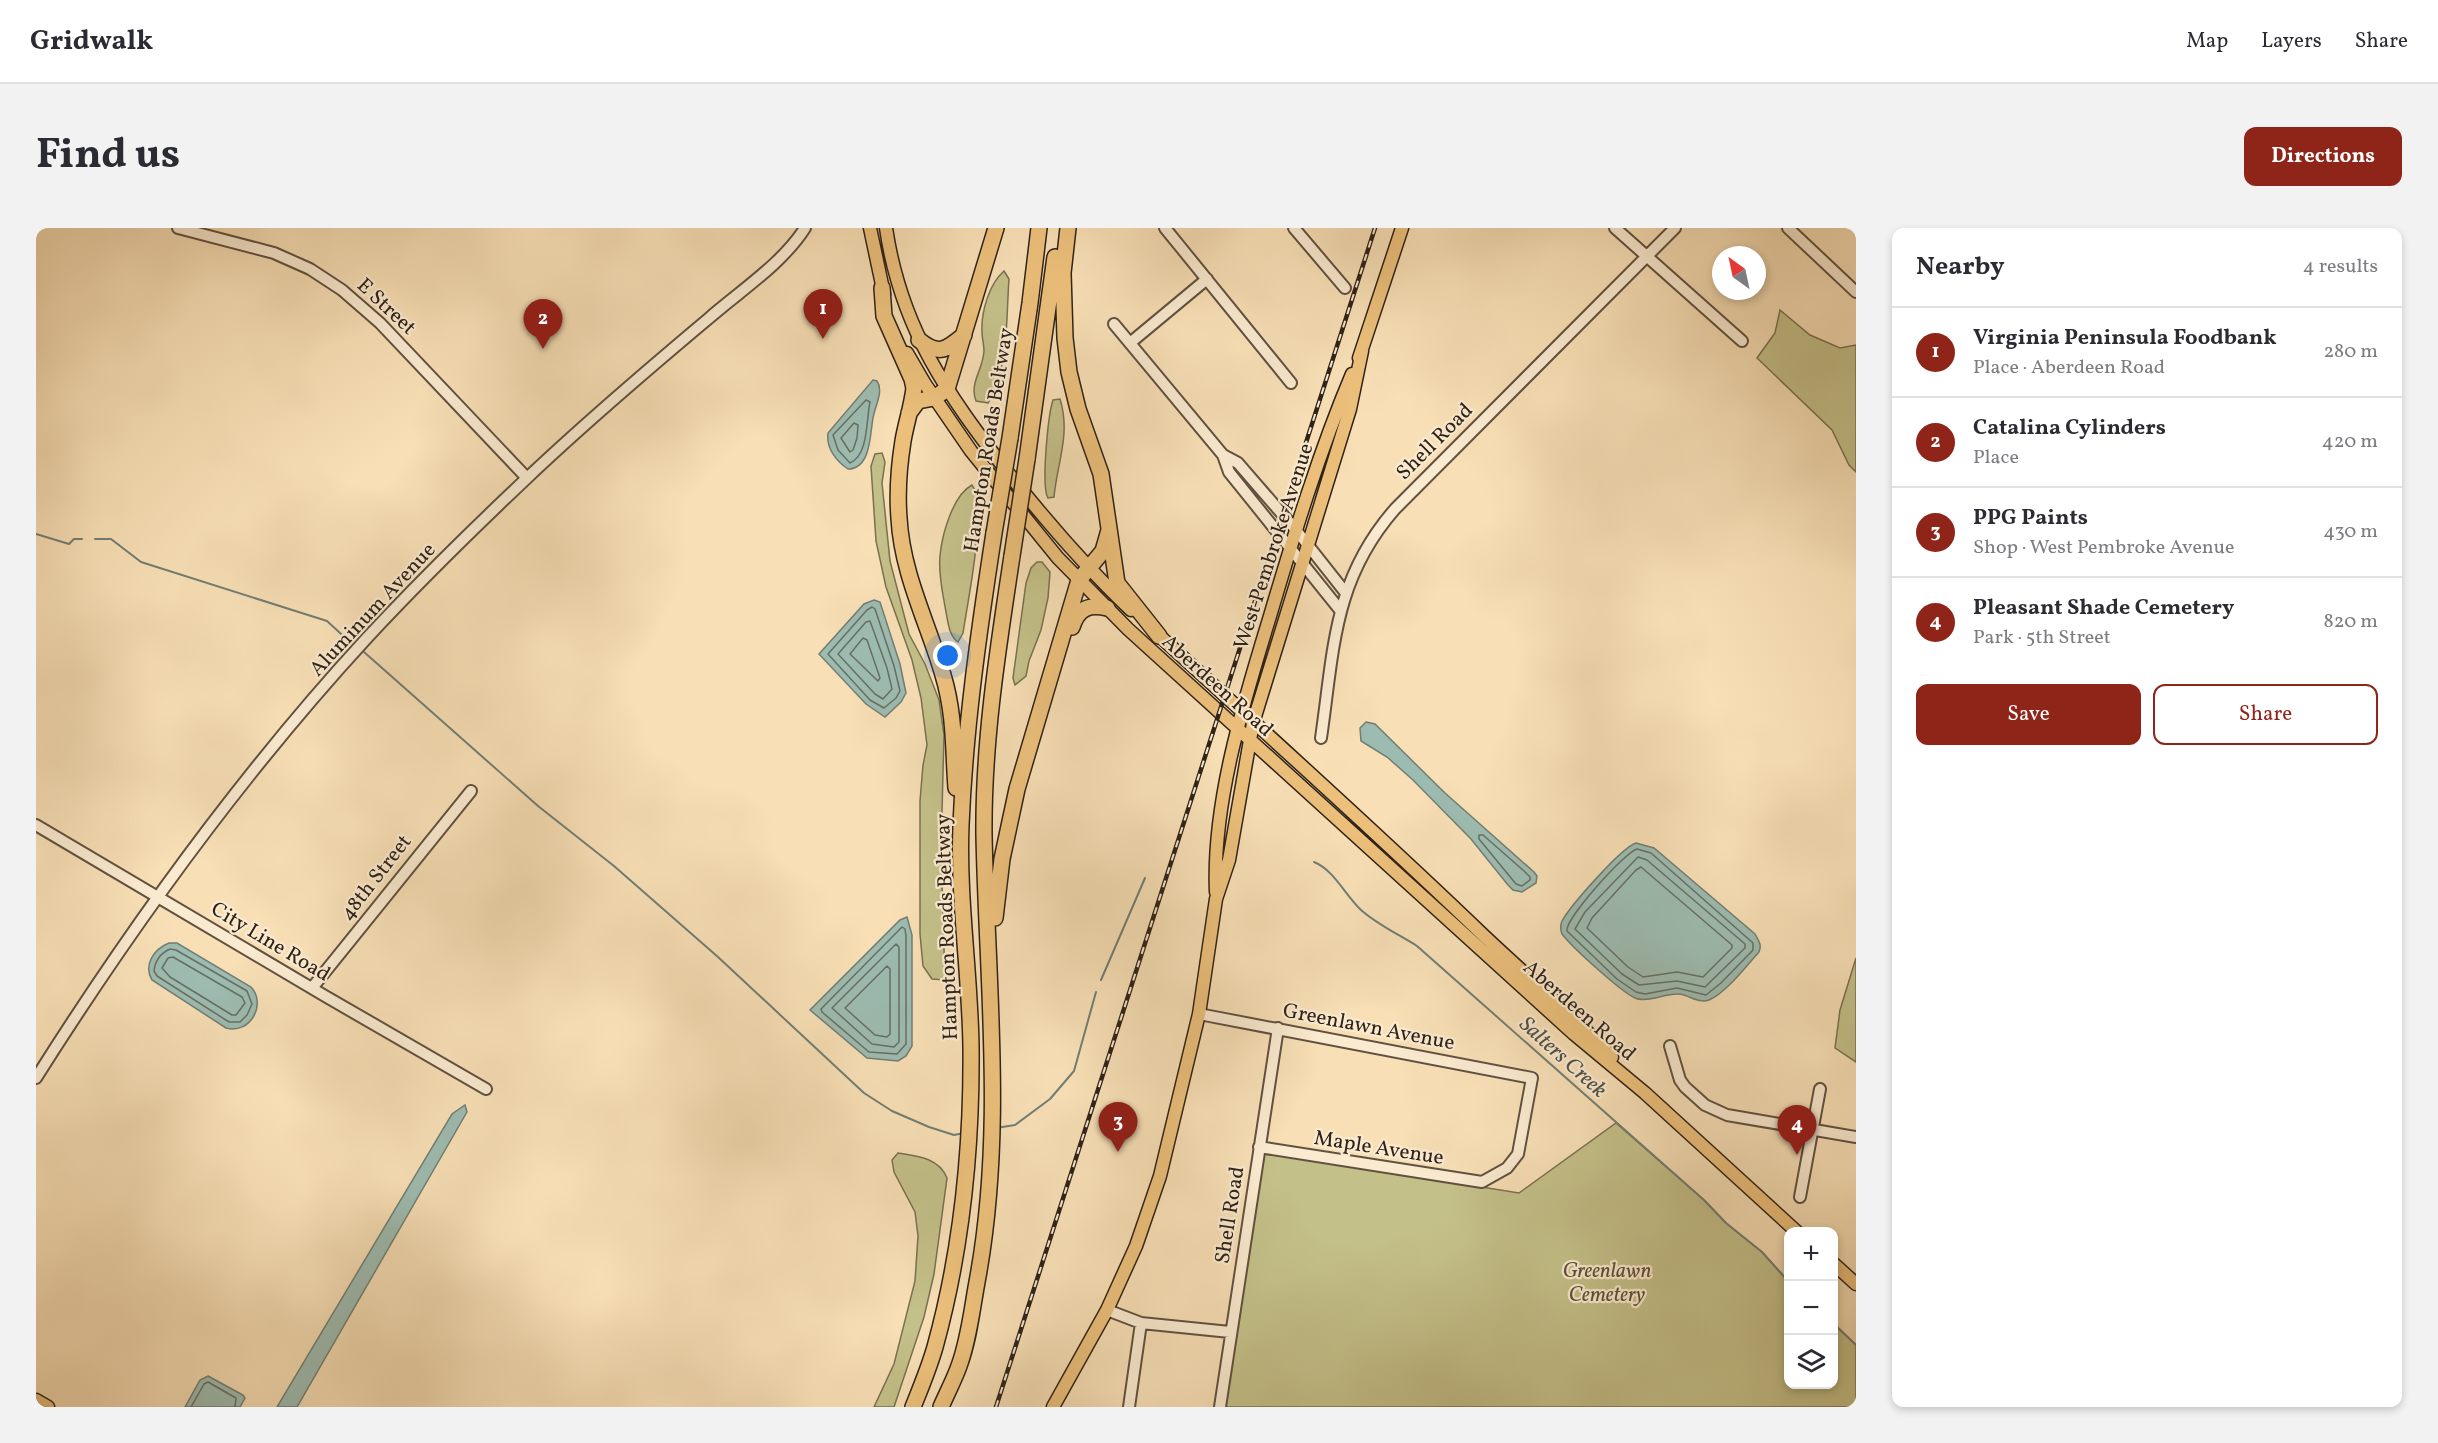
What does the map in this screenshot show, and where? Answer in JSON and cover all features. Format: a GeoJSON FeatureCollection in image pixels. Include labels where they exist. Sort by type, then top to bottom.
{"type":"FeatureCollection","features":[{"type":"Feature","properties":{"kind":"highway"},"geometry":{"type":"LineString","coordinates":[[909,413],[918,401],[940,393],[964,335],[996,228]]}},
{"type":"Feature","properties":{"kind":"highway","name":"Hampton Roads Beltway"},"geometry":{"type":"LineString","coordinates":[[914,1407],[934,1349],[951,1279],[968,1173],[969,978],[963,906],[961,826],[972,685],[1030,303],[1039,228]]}},
{"type":"Feature","properties":{"kind":"highway","name":"Hampton Roads Beltway"},"geometry":{"type":"LineString","coordinates":[[941,1407],[960,1364],[985,1241],[992,1170],[994,1093],[984,833],[987,773],[994,678],[1042,361],[1058,228]]}},
{"type":"Feature","properties":{"kind":"highway"},"geometry":{"type":"LineString","coordinates":[[1068,228],[1063,273],[1065,338],[1078,409],[1101,474],[1119,587],[1141,610],[1159,636]]}},
{"type":"Feature","properties":{"kind":"highway"},"geometry":{"type":"LineString","coordinates":[[882,288],[884,316],[913,382],[898,477],[903,551],[912,588],[943,675],[950,704],[955,739],[956,786],[961,826]]}},
{"type":"Feature","properties":{"kind":"highway"},"geometry":{"type":"LineString","coordinates":[[919,340],[928,348],[940,350],[964,335]]}},
{"type":"Feature","properties":{"kind":"highway"},"geometry":{"type":"LineString","coordinates":[[989,960],[1008,827],[1084,574],[1105,549],[1109,530]]}},
{"type":"Feature","properties":{"kind":"highway"},"geometry":{"type":"LineString","coordinates":[[1043,705],[1062,661],[1077,614],[1091,606],[1107,608]]}},
{"type":"Feature","properties":{"kind":"main road","name":"Aberdeen Road"},"geometry":{"type":"LineString","coordinates":[[870,228],[882,288],[907,353],[940,393]]}},
{"type":"Feature","properties":{"kind":"main road","name":"Aberdeen Road"},"geometry":{"type":"LineString","coordinates":[[886,228],[900,291],[940,393],[972,452],[1040,535],[1159,636],[1398,853],[1582,1025],[1645,1093]]}},
{"type":"Feature","properties":{"kind":"main road","name":"West Pembroke Avenue"},"geometry":{"type":"LineString","coordinates":[[1053,1407],[1107,1310],[1136,1246],[1160,1176],[1199,1014],[1216,899],[1215,860],[1242,713],[1296,530],[1339,405],[1362,351],[1402,228]]}},
{"type":"Feature","properties":{"kind":"main road","name":"West Pembroke Avenue"},"geometry":{"type":"LineString","coordinates":[[1216,899],[1229,860],[1253,723],[1350,409],[1362,351]]}},
{"type":"Feature","properties":{"kind":"main road","name":"Aberdeen Road"},"geometry":{"type":"LineString","coordinates":[[1084,574],[1107,608],[1238,730],[1574,1034],[1645,1093],[1792,1227]]}},
{"type":"Feature","properties":{"kind":"main road"},"geometry":{"type":"LineString","coordinates":[[1838,1268],[1856,1284]]}},
{"type":"Feature","properties":{"kind":"main road"},"geometry":{"type":"LineString","coordinates":[[36,1400],[48,1407]]}},
{"type":"Feature","properties":{"kind":"street","name":"E Street"},"geometry":{"type":"LineString","coordinates":[[178,228],[274,253],[310,269],[342,290],[380,323],[527,478]]}},
{"type":"Feature","properties":{"kind":"street","name":"Aluminum Avenue"},"geometry":{"type":"LineString","coordinates":[[36,1078],[88,995],[158,895],[261,761],[366,640],[451,551],[527,478],[612,401],[780,257],[805,228]]}},
{"type":"Feature","properties":{"kind":"street"},"geometry":{"type":"LineString","coordinates":[[1294,228],[1345,288]]}},
{"type":"Feature","properties":{"kind":"street"},"geometry":{"type":"LineString","coordinates":[[1615,228],[1742,341]]}},
{"type":"Feature","properties":{"kind":"street","name":"Shell Road"},"geometry":{"type":"LineString","coordinates":[[1321,738],[1340,610],[1345,592],[1363,552],[1395,509],[1675,228]]}},
{"type":"Feature","properties":{"kind":"street"},"geometry":{"type":"LineString","coordinates":[[1788,228],[1856,292]]}},
{"type":"Feature","properties":{"kind":"street"},"geometry":{"type":"LineString","coordinates":[[1167,229],[1291,383]]}},
{"type":"Feature","properties":{"kind":"street"},"geometry":{"type":"LineString","coordinates":[[1130,343],[1207,279]]}},
{"type":"Feature","properties":{"kind":"street"},"geometry":{"type":"LineString","coordinates":[[1114,324],[1223,455],[1229,472],[1340,610]]}},
{"type":"Feature","properties":{"kind":"street"},"geometry":{"type":"LineString","coordinates":[[1223,455],[1238,463],[1296,530],[1345,592]]}},
{"type":"Feature","properties":{"kind":"street","name":"48th Street"},"geometry":{"type":"LineString","coordinates":[[312,988],[471,791]]}},
{"type":"Feature","properties":{"kind":"street","name":"City Line Road"},"geometry":{"type":"LineString","coordinates":[[36,825],[486,1089]]}},
{"type":"Feature","properties":{"kind":"street","name":"Greenlawn Avenue"},"geometry":{"type":"LineString","coordinates":[[1199,1014],[1532,1078],[1518,1154],[1512,1164],[1493,1177]]}},
{"type":"Feature","properties":{"kind":"street","name":"Shell Road"},"geometry":{"type":"LineString","coordinates":[[1220,1407],[1278,1028]]}},
{"type":"Feature","properties":{"kind":"street"},"geometry":{"type":"LineString","coordinates":[[1670,1046],[1682,1083],[1711,1108],[1727,1115],[1856,1137]]}},
{"type":"Feature","properties":{"kind":"street"},"geometry":{"type":"LineString","coordinates":[[1800,1197],[1820,1089]]}},
{"type":"Feature","properties":{"kind":"street","name":"Maple Avenue"},"geometry":{"type":"LineString","coordinates":[[1259,1148],[1471,1182],[1482,1182],[1493,1177]]}},
{"type":"Feature","properties":{"kind":"street"},"geometry":{"type":"LineString","coordinates":[[1107,1310],[1141,1323],[1230,1332]]}},
{"type":"Feature","properties":{"kind":"street"},"geometry":{"type":"LineString","coordinates":[[1129,1407],[1141,1323]]}},
{"type":"Feature","properties":{"kind":"green space"},"geometry":{"type":"Polygon","coordinates":[[[1004,271],[1009,279],[1007,327],[1000,375],[988,403],[976,401],[974,388],[984,351],[982,324],[985,307],[994,283],[1004,271]]]}},
{"type":"Feature","properties":{"kind":"green space"},"geometry":{"type":"Polygon","coordinates":[[[1780,310],[1810,335],[1840,348],[1856,345],[1856,472],[1849,465],[1832,430],[1757,358],[1775,333],[1780,310]]]}},
{"type":"Feature","properties":{"kind":"green space"},"geometry":{"type":"Polygon","coordinates":[[[1060,399],[1064,436],[1054,497],[1048,498],[1045,466],[1049,420],[1053,400],[1060,399]]]}},
{"type":"Feature","properties":{"kind":"green space"},"geometry":{"type":"Polygon","coordinates":[[[882,453],[885,462],[882,483],[890,561],[909,634],[925,664],[939,700],[944,735],[941,850],[945,980],[932,979],[923,966],[920,934],[920,801],[927,745],[921,698],[912,660],[886,587],[876,541],[871,466],[875,454],[882,453]]]}},
{"type":"Feature","properties":{"kind":"green space"},"geometry":{"type":"Polygon","coordinates":[[[972,485],[978,513],[977,533],[963,633],[958,642],[948,624],[940,577],[940,556],[943,537],[954,506],[965,490],[972,485]]]}},
{"type":"Feature","properties":{"kind":"green space"},"geometry":{"type":"Polygon","coordinates":[[[1037,562],[1042,562],[1050,572],[1048,598],[1041,630],[1026,676],[1015,685],[1013,678],[1026,583],[1031,568],[1037,562]]]}},
{"type":"Feature","properties":{"kind":"green space"},"geometry":{"type":"Polygon","coordinates":[[[1856,958],[1856,1062],[1835,1048],[1840,1010],[1856,958]]]}},
{"type":"Feature","properties":{"kind":"green space","name":"Greenlawn Cemetery"},"geometry":{"type":"Polygon","coordinates":[[[1616,1123],[1704,1200],[1726,1223],[1762,1252],[1784,1277],[1784,1389],[1838,1389],[1838,1328],[1856,1345],[1856,1407],[1225,1407],[1262,1152],[1519,1193],[1616,1123]]]}},
{"type":"Feature","properties":{"kind":"green space"},"geometry":{"type":"Polygon","coordinates":[[[898,1153],[933,1162],[939,1166],[947,1178],[934,1274],[924,1317],[894,1407],[874,1407],[894,1364],[915,1281],[918,1236],[915,1212],[894,1172],[892,1160],[898,1153]]]}},
{"type":"Feature","properties":{"kind":"water"},"geometry":{"type":"Polygon","coordinates":[[[873,380],[877,381],[880,389],[868,450],[861,463],[848,469],[833,454],[828,433],[873,380]]]}},
{"type":"Feature","properties":{"kind":"water"},"geometry":{"type":"Polygon","coordinates":[[[874,600],[880,602],[900,664],[906,693],[901,702],[885,717],[866,704],[819,654],[864,604],[874,600]]]}},
{"type":"Feature","properties":{"kind":"water"},"geometry":{"type":"Polygon","coordinates":[[[1366,722],[1375,724],[1445,793],[1534,872],[1537,876],[1536,883],[1522,892],[1513,890],[1471,839],[1413,780],[1387,757],[1361,741],[1360,728],[1366,722]]]}},
{"type":"Feature","properties":{"kind":"water"},"geometry":{"type":"Polygon","coordinates":[[[1636,843],[1654,848],[1755,934],[1759,941],[1759,952],[1729,985],[1709,1000],[1702,1001],[1679,994],[1638,999],[1611,981],[1562,934],[1560,928],[1562,921],[1575,903],[1619,855],[1636,843]]]}},
{"type":"Feature","properties":{"kind":"water"},"geometry":{"type":"Polygon","coordinates":[[[907,917],[912,935],[912,1046],[906,1056],[898,1061],[867,1058],[810,1010],[900,920],[907,917]]]}},
{"type":"Feature","properties":{"kind":"water"},"geometry":{"type":"Polygon","coordinates":[[[169,943],[177,943],[251,987],[256,994],[257,1002],[254,1016],[249,1023],[235,1029],[226,1028],[152,980],[149,969],[151,958],[169,943]]]}},
{"type":"Feature","properties":{"kind":"water"},"geometry":{"type":"Polygon","coordinates":[[[465,1105],[467,1112],[297,1407],[277,1407],[452,1114],[465,1105]]]}},
{"type":"Feature","properties":{"kind":"water"},"geometry":{"type":"Polygon","coordinates":[[[208,1376],[243,1395],[245,1398],[240,1407],[185,1407],[200,1380],[208,1376]]]}},
{"type":"Feature","properties":{"kind":"waterway"},"geometry":{"type":"LineString","coordinates":[[36,534],[69,544],[74,539],[82,539]]}},
{"type":"Feature","properties":{"kind":"waterway"},"geometry":{"type":"LineString","coordinates":[[95,539],[111,539],[141,562],[327,621],[352,644]]}},
{"type":"Feature","properties":{"kind":"waterway"},"geometry":{"type":"LineString","coordinates":[[364,652],[538,806],[614,866],[718,957],[864,1093],[892,1111],[929,1127],[954,1135],[964,1133]]}},
{"type":"Feature","properties":{"kind":"waterway","name":"Salters Creek"},"geometry":{"type":"LineString","coordinates":[[1314,862],[1328,871],[1361,910],[1381,925],[1417,946],[1704,1200],[1726,1223],[1762,1252],[1784,1277]]}},
{"type":"Feature","properties":{"kind":"waterway"},"geometry":{"type":"LineString","coordinates":[[1101,980],[1145,878]]}},
{"type":"Feature","properties":{"kind":"waterway"},"geometry":{"type":"LineString","coordinates":[[996,1128],[1015,1125],[1050,1099],[1074,1071],[1096,992]]}},
{"type":"Feature","properties":{"kind":"waterway","name":"Salters Creek"},"geometry":{"type":"LineString","coordinates":[[1838,1328],[1856,1345]]}},
{"type":"Feature","properties":{"kind":"railway"},"geometry":{"type":"LineString","coordinates":[[996,1407],[1375,228]]}},
{"type":"Feature","properties":{"kind":"place","name":"Virginia Peninsula Foodbank"},"geometry":{"type":"Point","coordinates":[823,339]}},
{"type":"Feature","properties":{"kind":"place","name":"Catalina Cylinders"},"geometry":{"type":"Point","coordinates":[543,349]}},
{"type":"Feature","properties":{"kind":"place","name":"PPG Paints"},"geometry":{"type":"Point","coordinates":[1118,1152]}},
{"type":"Feature","properties":{"kind":"place","name":"Pleasant Shade Cemetery"},"geometry":{"type":"Point","coordinates":[1797,1155]}}]}
